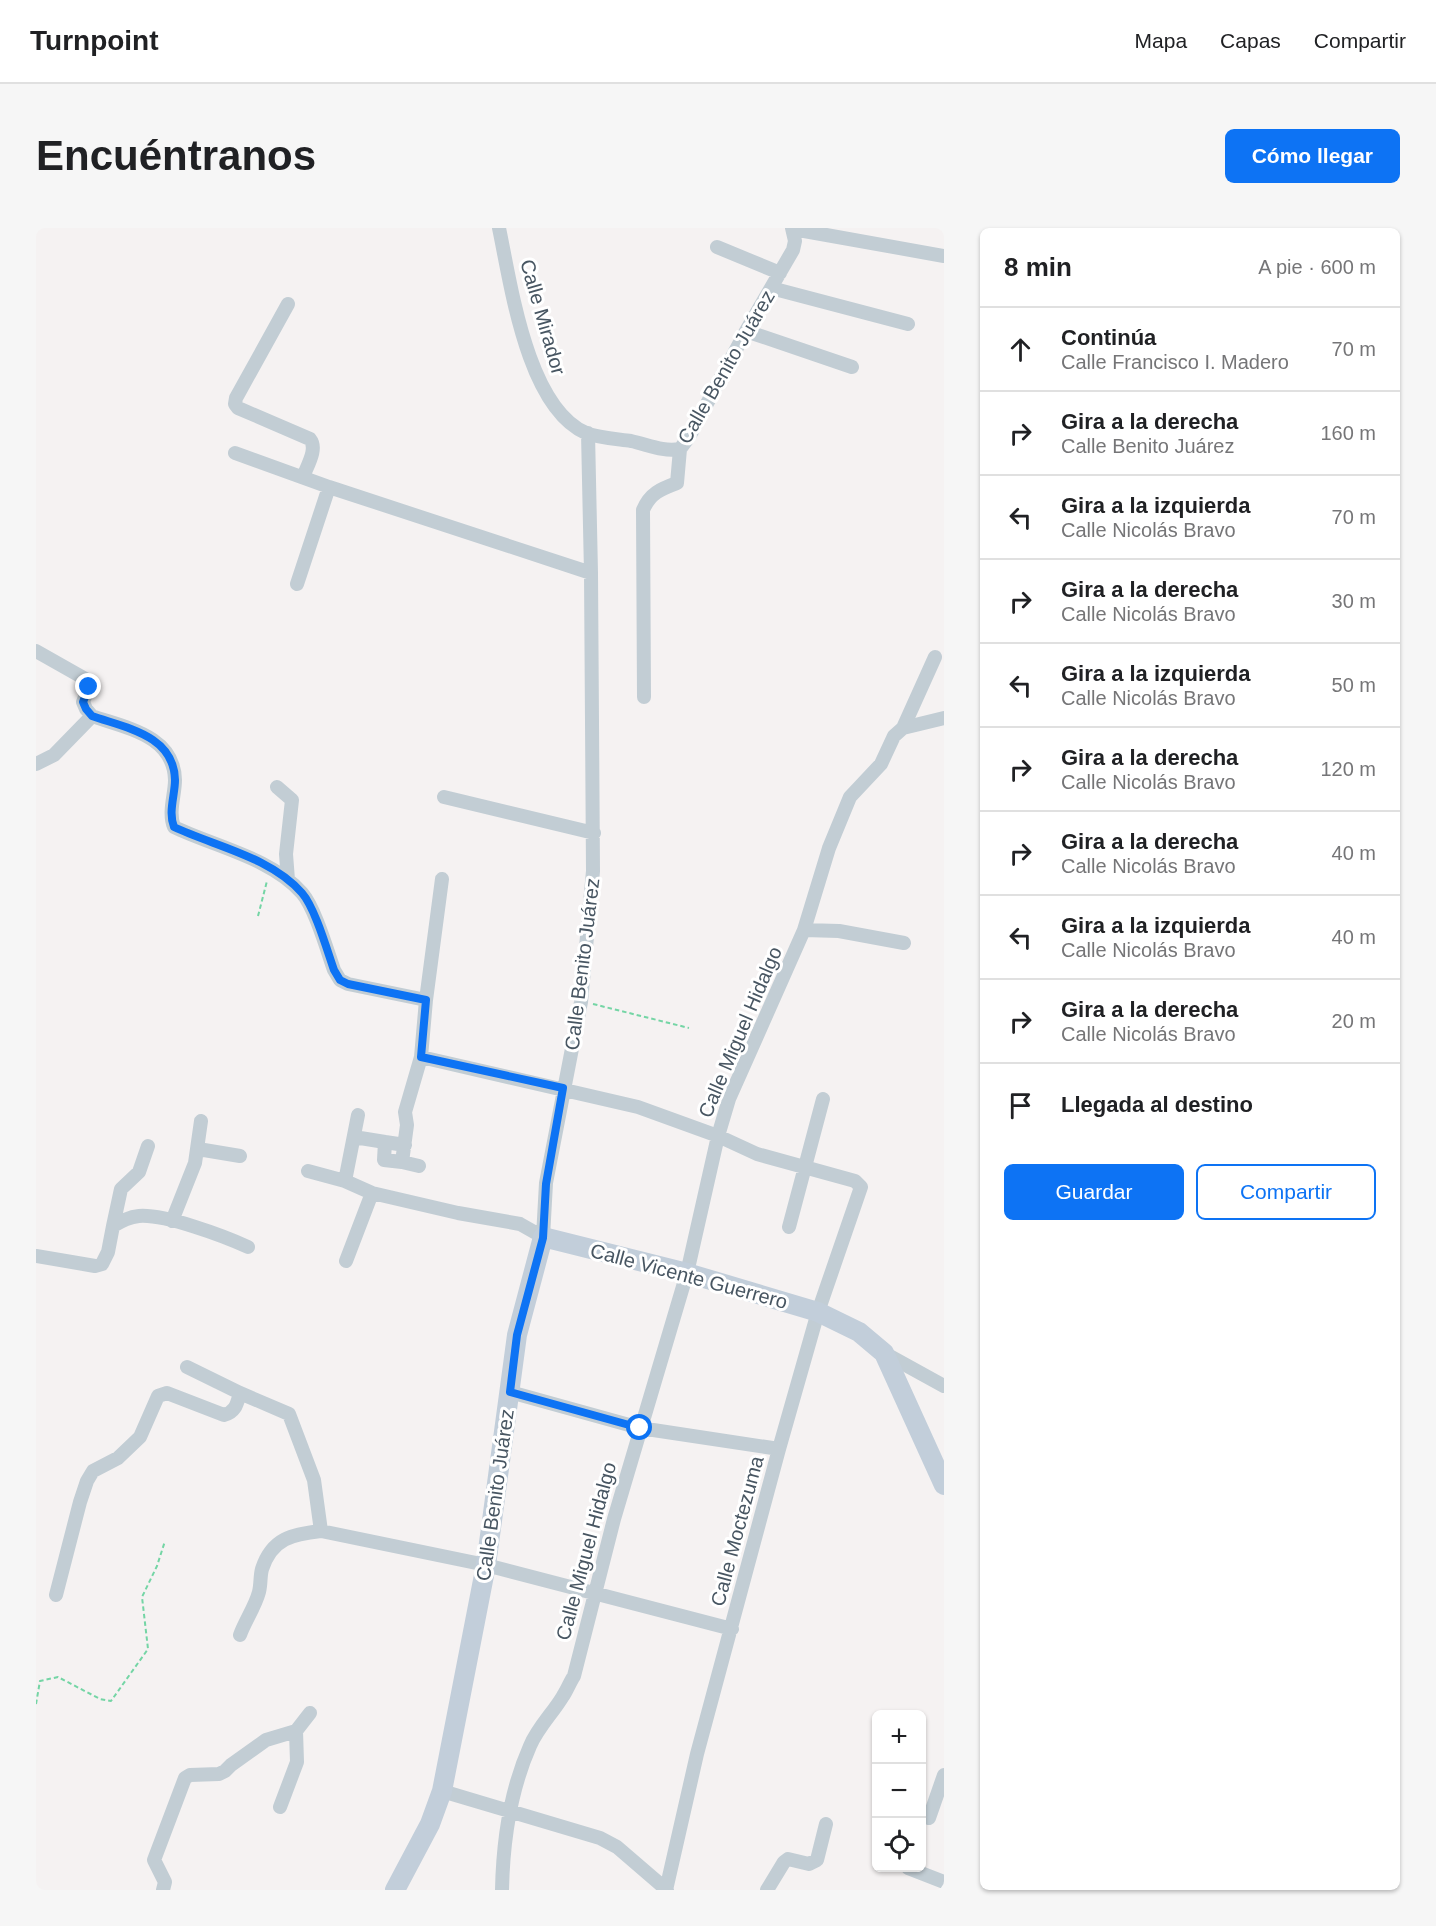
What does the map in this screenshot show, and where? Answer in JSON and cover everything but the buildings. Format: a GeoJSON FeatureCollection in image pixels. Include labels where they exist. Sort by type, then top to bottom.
{"type":"FeatureCollection","features":[{"type":"Feature","properties":{"kind":"street","name":"Calle Mirador"},"geometry":{"type":"LineString","coordinates":[[499,228],[517,313],[539,380],[550,401],[562,416],[588,433]]}},
{"type":"Feature","properties":{"kind":"street","name":"Calle Benito Juárez"},"geometry":{"type":"LineString","coordinates":[[395,1890],[430,1824],[442,1791],[486,1565],[517,1335],[543,1238],[546,1184],[581,1002],[593,871],[594,833],[588,433],[646,444],[667,451],[680,449],[793,250],[795,241],[793,229]]}},
{"type":"Feature","properties":{"kind":"street"},"geometry":{"type":"LineString","coordinates":[[793,229],[944,256]]}},
{"type":"Feature","properties":{"kind":"street"},"geometry":{"type":"LineString","coordinates":[[717,247],[780,273]]}},
{"type":"Feature","properties":{"kind":"street"},"geometry":{"type":"LineString","coordinates":[[771,288],[908,324]]}},
{"type":"Feature","properties":{"kind":"street"},"geometry":{"type":"LineString","coordinates":[[288,304],[236,398],[235,404],[238,408],[310,439],[313,448],[303,477]]}},
{"type":"Feature","properties":{"kind":"street"},"geometry":{"type":"LineString","coordinates":[[746,331],[852,367]]}},
{"type":"Feature","properties":{"kind":"street"},"geometry":{"type":"LineString","coordinates":[[644,697],[643,510],[647,499],[657,491],[677,483],[680,449]]}},
{"type":"Feature","properties":{"kind":"street"},"geometry":{"type":"LineString","coordinates":[[235,453],[329,487],[591,573]]}},
{"type":"Feature","properties":{"kind":"street"},"geometry":{"type":"LineString","coordinates":[[297,584],[329,487]]}},
{"type":"Feature","properties":{"kind":"street"},"geometry":{"type":"LineString","coordinates":[[36,651],[89,681],[83,702],[92,716],[151,738],[164,748],[172,761],[175,780],[171,820],[174,827],[229,848],[270,869],[288,880],[303,894],[340,980],[348,984],[426,1000]]}},
{"type":"Feature","properties":{"kind":"street","name":"Calle Miguel Hidalgo"},"geometry":{"type":"LineString","coordinates":[[502,1890],[502,1856],[509,1810],[530,1745],[573,1676],[640,1428],[687,1273],[718,1136],[729,1099],[804,930],[829,848],[850,797],[881,764],[894,736],[903,728],[935,657]]}},
{"type":"Feature","properties":{"kind":"street"},"geometry":{"type":"LineString","coordinates":[[36,764],[54,755],[92,716]]}},
{"type":"Feature","properties":{"kind":"street"},"geometry":{"type":"LineString","coordinates":[[903,728],[944,718]]}},
{"type":"Feature","properties":{"kind":"street"},"geometry":{"type":"LineString","coordinates":[[277,787],[292,800],[286,854],[288,880]]}},
{"type":"Feature","properties":{"kind":"street"},"geometry":{"type":"LineString","coordinates":[[444,797],[594,833]]}},
{"type":"Feature","properties":{"kind":"street"},"geometry":{"type":"LineString","coordinates":[[402,1162],[407,1125],[405,1113],[421,1057],[442,879]]}},
{"type":"Feature","properties":{"kind":"street"},"geometry":{"type":"LineString","coordinates":[[804,930],[839,931],[904,943]]}},
{"type":"Feature","properties":{"kind":"street"},"geometry":{"type":"LineString","coordinates":[[421,1057],[639,1107],[718,1136],[757,1154],[806,1167]]}},
{"type":"Feature","properties":{"kind":"street"},"geometry":{"type":"LineString","coordinates":[[789,1227],[823,1099]]}},
{"type":"Feature","properties":{"kind":"street"},"geometry":{"type":"LineString","coordinates":[[345,1181],[357,1116]]}},
{"type":"Feature","properties":{"kind":"street"},"geometry":{"type":"LineString","coordinates":[[172,1221],[195,1163],[201,1121]]}},
{"type":"Feature","properties":{"kind":"street"},"geometry":{"type":"LineString","coordinates":[[354,1137],[405,1145]]}},
{"type":"Feature","properties":{"kind":"street"},"geometry":{"type":"LineString","coordinates":[[385,1142],[384,1160],[419,1166]]}},
{"type":"Feature","properties":{"kind":"street"},"geometry":{"type":"LineString","coordinates":[[36,1256],[95,1266],[102,1264],[108,1252],[121,1189],[139,1172],[148,1146]]}},
{"type":"Feature","properties":{"kind":"street"},"geometry":{"type":"LineString","coordinates":[[198,1149],[240,1156]]}},
{"type":"Feature","properties":{"kind":"street","name":"Calle Moctezuma"},"geometry":{"type":"LineString","coordinates":[[667,1890],[697,1754],[779,1449],[818,1312],[861,1187],[855,1181],[806,1167]]}},
{"type":"Feature","properties":{"kind":"street","name":"Calle Vicente Guerrero"},"geometry":{"type":"LineString","coordinates":[[308,1171],[345,1181],[372,1193],[458,1213],[520,1224],[543,1238],[687,1273],[818,1312],[859,1332],[884,1353],[944,1485]]}},
{"type":"Feature","properties":{"kind":"street"},"geometry":{"type":"LineString","coordinates":[[346,1261],[372,1193]]}},
{"type":"Feature","properties":{"kind":"street"},"geometry":{"type":"LineString","coordinates":[[113,1226],[128,1218],[142,1216],[172,1221],[248,1246]]}},
{"type":"Feature","properties":{"kind":"street"},"geometry":{"type":"LineString","coordinates":[[884,1353],[944,1386]]}},
{"type":"Feature","properties":{"kind":"street"},"geometry":{"type":"LineString","coordinates":[[187,1367],[289,1414],[314,1480],[321,1531]]}},
{"type":"Feature","properties":{"kind":"street"},"geometry":{"type":"LineString","coordinates":[[510,1392],[640,1428],[779,1449]]}},
{"type":"Feature","properties":{"kind":"street"},"geometry":{"type":"LineString","coordinates":[[56,1595],[87,1480],[93,1471],[118,1458],[140,1437],[158,1396],[167,1393],[224,1415],[231,1413],[235,1408],[240,1393]]}},
{"type":"Feature","properties":{"kind":"street"},"geometry":{"type":"LineString","coordinates":[[240,1635],[256,1599],[261,1571],[267,1557],[286,1537],[296,1533],[321,1531],[486,1565],[732,1629]]}},
{"type":"Feature","properties":{"kind":"street"},"geometry":{"type":"LineString","coordinates":[[163,1890],[165,1882],[154,1860],[185,1778],[219,1774],[225,1771],[266,1740],[296,1731],[310,1713]]}},
{"type":"Feature","properties":{"kind":"street"},"geometry":{"type":"LineString","coordinates":[[280,1807],[297,1762],[296,1731]]}},
{"type":"Feature","properties":{"kind":"street"},"geometry":{"type":"LineString","coordinates":[[926,1817],[929,1818],[944,1775]]}},
{"type":"Feature","properties":{"kind":"street"},"geometry":{"type":"LineString","coordinates":[[442,1791],[600,1838],[617,1847],[667,1890]]}},
{"type":"Feature","properties":{"kind":"street"},"geometry":{"type":"LineString","coordinates":[[767,1890],[788,1859],[809,1864],[817,1860],[826,1824]]}},
{"type":"Feature","properties":{"kind":"street"},"geometry":{"type":"LineString","coordinates":[[918,1872],[944,1882]]}},
{"type":"Feature","properties":{"kind":"path"},"geometry":{"type":"LineString","coordinates":[[258,916],[270,869]]}},
{"type":"Feature","properties":{"kind":"path"},"geometry":{"type":"LineString","coordinates":[[581,1002],[689,1028]]}},
{"type":"Feature","properties":{"kind":"path"},"geometry":{"type":"LineString","coordinates":[[36,1704],[40,1681],[58,1677],[100,1699],[111,1701],[127,1682],[148,1649],[142,1597],[157,1566],[165,1541]]}},
{"type":"Feature","properties":{"kind":"route"},"geometry":{"type":"LineString","coordinates":[[89,687],[83,702],[92,716],[151,738],[164,748],[172,761],[175,780],[171,820],[174,827],[229,848],[288,880],[303,894],[340,980],[348,984],[426,1000],[421,1057],[563,1088],[546,1184],[543,1238],[517,1335],[510,1392],[640,1428]]}}]}
